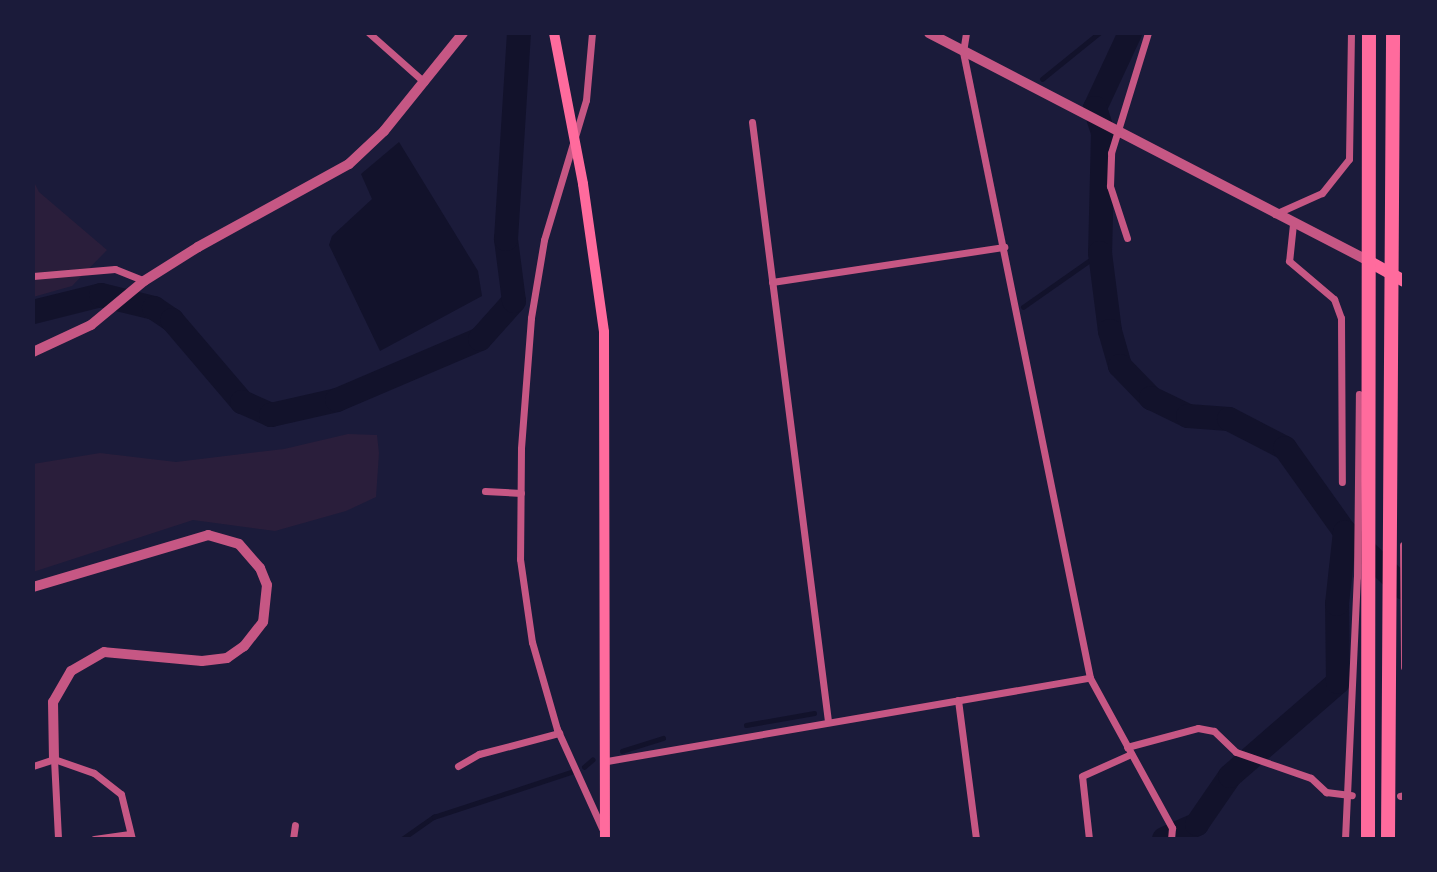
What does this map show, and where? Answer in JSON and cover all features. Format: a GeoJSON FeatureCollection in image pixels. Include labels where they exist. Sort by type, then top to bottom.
{"type":"FeatureCollection","features":[{"type":"Feature","properties":{"kind":"highway"},"geometry":{"type":"LineString","coordinates":[[1368,839],[1369,33]]}},
{"type":"Feature","properties":{"kind":"highway"},"geometry":{"type":"LineString","coordinates":[[1388,839],[1393,33]]}},
{"type":"Feature","properties":{"kind":"main road"},"geometry":{"type":"LineString","coordinates":[[554,33],[575,141],[604,332],[607,761],[605,837]]}},
{"type":"Feature","properties":{"kind":"main road"},"geometry":{"type":"LineString","coordinates":[[1370,262],[1404,281]]}},
{"type":"Feature","properties":{"kind":"street"},"geometry":{"type":"LineString","coordinates":[[369,33],[424,82]]}},
{"type":"Feature","properties":{"kind":"street"},"geometry":{"type":"LineString","coordinates":[[33,352],[110,312],[144,281],[349,164],[384,131],[463,33]]}},
{"type":"Feature","properties":{"kind":"street"},"geometry":{"type":"LineString","coordinates":[[592,33],[586,100],[544,240],[531,318],[520,559],[532,642],[559,733],[605,837]]}},
{"type":"Feature","properties":{"kind":"street"},"geometry":{"type":"LineString","coordinates":[[929,33],[1370,262]]}},
{"type":"Feature","properties":{"kind":"street"},"geometry":{"type":"LineString","coordinates":[[966,33],[963,52],[1090,678],[1172,828],[1171,839]]}},
{"type":"Feature","properties":{"kind":"street"},"geometry":{"type":"LineString","coordinates":[[1127,239],[1110,186],[1117,131],[1148,33]]}},
{"type":"Feature","properties":{"kind":"street"},"geometry":{"type":"LineString","coordinates":[[1274,214],[1322,193],[1349,159],[1351,33]]}},
{"type":"Feature","properties":{"kind":"street"},"geometry":{"type":"LineString","coordinates":[[752,122],[828,721]]}},
{"type":"Feature","properties":{"kind":"street"},"geometry":{"type":"LineString","coordinates":[[1293,224],[1289,261],[1334,299],[1341,318],[1342,482]]}},
{"type":"Feature","properties":{"kind":"street"},"geometry":{"type":"LineString","coordinates":[[772,282],[1004,247]]}},
{"type":"Feature","properties":{"kind":"street"},"geometry":{"type":"LineString","coordinates":[[33,276],[115,270],[144,281]]}},
{"type":"Feature","properties":{"kind":"street"},"geometry":{"type":"LineString","coordinates":[[1345,839],[1357,577],[1359,394]]}},
{"type":"Feature","properties":{"kind":"street"},"geometry":{"type":"LineString","coordinates":[[485,491],[521,493]]}},
{"type":"Feature","properties":{"kind":"street"},"geometry":{"type":"LineString","coordinates":[[33,587],[208,535],[239,544],[260,568],[267,585],[263,622],[244,646],[228,658],[202,662],[104,652],[71,671],[53,702],[58,839]]}},
{"type":"Feature","properties":{"kind":"street"},"geometry":{"type":"LineString","coordinates":[[1403,545],[1404,667]]}},
{"type":"Feature","properties":{"kind":"street"},"geometry":{"type":"LineString","coordinates":[[607,761],[1090,678]]}},
{"type":"Feature","properties":{"kind":"street"},"geometry":{"type":"LineString","coordinates":[[958,700],[976,839]]}},
{"type":"Feature","properties":{"kind":"street"},"geometry":{"type":"LineString","coordinates":[[1089,839],[1082,776],[1129,750],[1206,729],[1236,752],[1311,778],[1326,792],[1348,795]]}},
{"type":"Feature","properties":{"kind":"street"},"geometry":{"type":"LineString","coordinates":[[458,766],[479,754],[559,733]]}},
{"type":"Feature","properties":{"kind":"street"},"geometry":{"type":"LineString","coordinates":[[33,766],[54,759],[94,773],[121,794],[131,836],[94,839]]}},
{"type":"Feature","properties":{"kind":"street"},"geometry":{"type":"LineString","coordinates":[[293,839],[295,825]]}},
{"type":"Feature","properties":{"kind":"shaded area"},"geometry":{"type":"Polygon","coordinates":[[[399,142],[478,271],[482,296],[380,351],[329,245],[332,236],[372,199],[361,174],[399,142]]]}},
{"type":"Feature","properties":{"kind":"shaded area"},"geometry":{"type":"Polygon","coordinates":[[[33,180],[39,192],[107,250],[72,286],[33,297],[33,180]]]}},
{"type":"Feature","properties":{"kind":"shaded area"},"geometry":{"type":"Polygon","coordinates":[[[348,434],[377,435],[379,453],[376,497],[346,511],[275,531],[193,520],[33,572],[33,464],[100,453],[176,462],[284,449],[348,434]]]}},
{"type":"Feature","properties":{"kind":"waterway"},"geometry":{"type":"LineString","coordinates":[[33,312],[101,295],[154,308],[172,320],[242,402],[271,415],[337,400],[480,339],[514,301],[506,239],[519,33]]}},
{"type":"Feature","properties":{"kind":"waterway"},"geometry":{"type":"LineString","coordinates":[[1042,79],[1099,33]]}},
{"type":"Feature","properties":{"kind":"waterway"},"geometry":{"type":"LineString","coordinates":[[1130,33],[1095,108],[1103,133],[1100,253],[1110,331],[1120,366],[1151,398],[1188,416],[1229,419],[1285,448],[1345,532],[1404,588]]}},
{"type":"Feature","properties":{"kind":"waterway"},"geometry":{"type":"LineString","coordinates":[[1023,307],[1100,253]]}},
{"type":"Feature","properties":{"kind":"waterway"},"geometry":{"type":"LineString","coordinates":[[1164,839],[1197,824],[1230,776],[1338,682],[1337,604],[1345,532]]}},
{"type":"Feature","properties":{"kind":"waterway"},"geometry":{"type":"LineString","coordinates":[[746,725],[814,713]]}},
{"type":"Feature","properties":{"kind":"waterway"},"geometry":{"type":"LineString","coordinates":[[622,751],[663,738]]}},
{"type":"Feature","properties":{"kind":"waterway"},"geometry":{"type":"LineString","coordinates":[[584,767],[592,760]]}},
{"type":"Feature","properties":{"kind":"waterway"},"geometry":{"type":"LineString","coordinates":[[402,839],[434,817],[571,772]]}}]}
